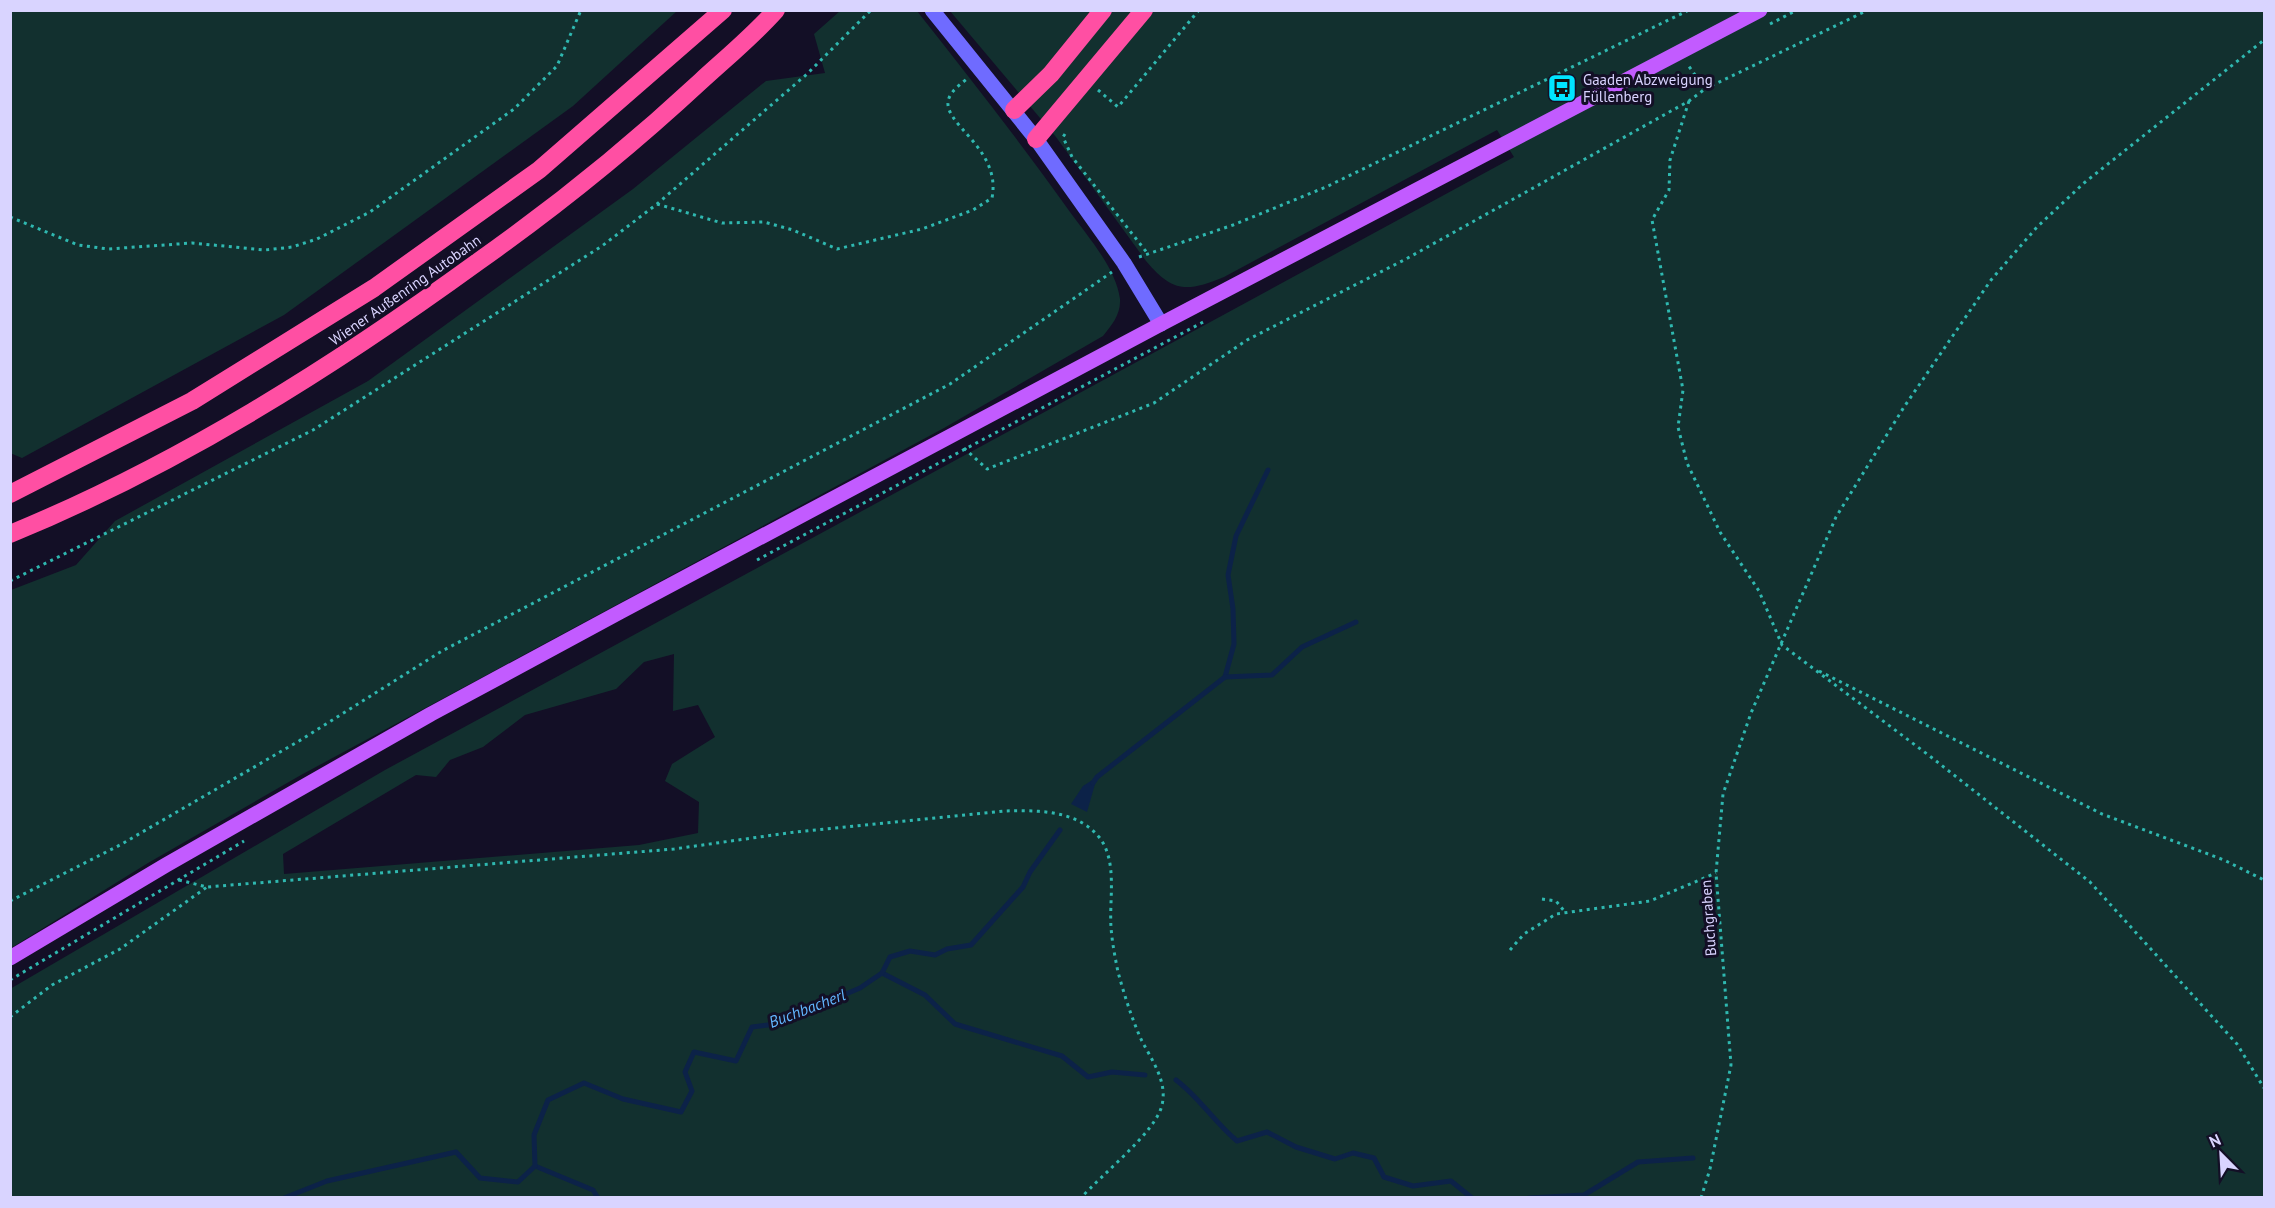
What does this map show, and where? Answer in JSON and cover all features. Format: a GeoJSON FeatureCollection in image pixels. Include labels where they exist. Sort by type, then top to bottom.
{"type":"FeatureCollection","features":[{"type":"Feature","properties":{"kind":"highway","name":"Wiener Außenring Autobahn"},"geometry":{"type":"LineString","coordinates":[[10,494],[192,401],[384,282],[539,170],[723,10]]}},
{"type":"Feature","properties":{"kind":"highway","name":"Wiener Außenring Autobahn"},"geometry":{"type":"LineString","coordinates":[[10,534],[167,460],[299,385],[404,316],[561,203],[663,116],[776,10]]}},
{"type":"Feature","properties":{"kind":"highway"},"geometry":{"type":"LineString","coordinates":[[1014,110],[1051,74],[1103,10]]}},
{"type":"Feature","properties":{"kind":"highway"},"geometry":{"type":"LineString","coordinates":[[1036,139],[1144,10]]}},
{"type":"Feature","properties":{"kind":"main road"},"geometry":{"type":"LineString","coordinates":[[932,10],[1036,139],[1124,263],[1161,324]]}},
{"type":"Feature","properties":{"kind":"main road"},"geometry":{"type":"LineString","coordinates":[[10,958],[166,865],[431,714],[1161,324],[1760,10]]}},
{"type":"Feature","properties":{"kind":"path"},"geometry":{"type":"LineString","coordinates":[[10,217],[78,245],[108,249],[192,243],[265,250],[292,247],[317,239],[370,212],[514,109],[557,66],[581,10]]}},
{"type":"Feature","properties":{"kind":"path"},"geometry":{"type":"LineString","coordinates":[[10,581],[313,430],[602,246],[657,204],[807,75],[871,10]]}},
{"type":"Feature","properties":{"kind":"path"},"geometry":{"type":"LineString","coordinates":[[1095,87],[1118,107],[1199,10]]}},
{"type":"Feature","properties":{"kind":"path"},"geometry":{"type":"LineString","coordinates":[[10,901],[120,845],[299,741],[442,651],[950,384],[1124,263],[1233,225],[1326,187],[1689,10]]}},
{"type":"Feature","properties":{"kind":"path"},"geometry":{"type":"LineString","coordinates":[[1768,26],[1797,10]]}},
{"type":"Feature","properties":{"kind":"path"},"geometry":{"type":"LineString","coordinates":[[954,435],[965,450],[987,469],[1154,403],[1247,340],[1406,259],[1689,102],[1705,89],[1868,10]]}},
{"type":"Feature","properties":{"kind":"path","name":"Buchgraben"},"geometry":{"type":"LineString","coordinates":[[1701,1197],[1710,1169],[1731,1065],[1716,873],[1723,794],[1750,713],[1782,645],[1836,517],[1904,407],[1991,280],[2037,227],[2084,183],[2265,40]]}},
{"type":"Feature","properties":{"kind":"path"},"geometry":{"type":"LineString","coordinates":[[1679,53],[1705,89]]}},
{"type":"Feature","properties":{"kind":"path"},"geometry":{"type":"LineString","coordinates":[[1678,71],[1698,61]]}},
{"type":"Feature","properties":{"kind":"path"},"geometry":{"type":"LineString","coordinates":[[657,204],[722,223],[765,222],[793,230],[837,249],[922,229],[973,210],[993,198],[994,177],[984,153],[951,116],[947,106],[950,95],[978,68]]}},
{"type":"Feature","properties":{"kind":"path"},"geometry":{"type":"LineString","coordinates":[[1689,102],[1670,160],[1669,190],[1652,220],[1683,390],[1678,427],[1687,463],[1719,532],[1759,591],[1782,645],[1931,757],[2090,882],[2237,1044],[2265,1088]]}},
{"type":"Feature","properties":{"kind":"path"},"geometry":{"type":"LineString","coordinates":[[1070,127],[1063,137],[1072,158],[1148,254]]}},
{"type":"Feature","properties":{"kind":"path"},"geometry":{"type":"LineString","coordinates":[[747,565],[1210,318]]}},
{"type":"Feature","properties":{"kind":"path"},"geometry":{"type":"LineString","coordinates":[[1810,666],[2102,813],[2224,860],[2265,880]]}},
{"type":"Feature","properties":{"kind":"path"},"geometry":{"type":"LineString","coordinates":[[166,865],[179,880],[207,887],[243,882],[270,883],[674,849],[795,832],[1005,811],[1038,810],[1067,816],[1086,825],[1100,838],[1108,855],[1111,928],[1118,971],[1137,1029],[1159,1075],[1163,1095],[1158,1115],[1142,1137],[1081,1197]]}},
{"type":"Feature","properties":{"kind":"path"},"geometry":{"type":"LineString","coordinates":[[10,980],[250,838]]}},
{"type":"Feature","properties":{"kind":"path"},"geometry":{"type":"LineString","coordinates":[[1510,950],[1524,934],[1556,914],[1650,901],[1716,873]]}},
{"type":"Feature","properties":{"kind":"path"},"geometry":{"type":"LineString","coordinates":[[10,1017],[52,986],[120,949],[207,887]]}},
{"type":"Feature","properties":{"kind":"path"},"geometry":{"type":"LineString","coordinates":[[1542,899],[1556,901],[1565,912]]}},
{"type":"Feature","properties":{"kind":"green space"},"geometry":{"type":"Polygon","coordinates":[[[10,11],[677,11],[573,106],[284,315],[22,458],[10,453],[10,11]]]}},
{"type":"Feature","properties":{"kind":"green space"},"geometry":{"type":"Polygon","coordinates":[[[840,11],[917,11],[1014,135],[1107,264],[1117,287],[1120,304],[1115,319],[1103,336],[944,428],[301,775],[148,863],[11,948],[11,590],[76,565],[115,521],[368,381],[633,189],[766,81],[825,73],[814,34],[840,11]]]}},
{"type":"Feature","properties":{"kind":"green space"},"geometry":{"type":"Polygon","coordinates":[[[950,11],[2264,11],[2264,1197],[11,1197],[10,989],[385,770],[1514,157],[1497,130],[1224,277],[1200,285],[1181,287],[1164,279],[1146,261],[1056,137],[950,11]],[[674,654],[644,662],[616,689],[525,715],[483,747],[450,760],[436,777],[416,775],[283,854],[284,874],[639,845],[698,833],[699,802],[665,781],[672,764],[715,737],[698,705],[673,711],[674,654]]]}},
{"type":"Feature","properties":{"kind":"water"},"geometry":{"type":"Polygon","coordinates":[[[1097,777],[1087,812],[1071,804],[1083,786],[1097,777]]]}},
{"type":"Feature","properties":{"kind":"waterway"},"geometry":{"type":"LineString","coordinates":[[1225,677],[1234,644],[1233,609],[1228,575],[1236,536],[1268,470]]}},
{"type":"Feature","properties":{"kind":"waterway"},"geometry":{"type":"LineString","coordinates":[[1093,783],[1097,777],[1225,677],[1272,675],[1302,647],[1356,622]]}},
{"type":"Feature","properties":{"kind":"waterway","name":"Buchbacherl"},"geometry":{"type":"LineString","coordinates":[[284,1198],[327,1181],[456,1152],[480,1178],[518,1182],[535,1166],[534,1135],[548,1100],[584,1083],[623,1099],[681,1112],[692,1091],[685,1072],[694,1052],[736,1061],[752,1027],[775,1024],[860,988],[882,973],[890,957],[910,951],[935,955],[947,949],[971,945],[1023,887],[1030,872],[1060,830]]}},
{"type":"Feature","properties":{"kind":"waterway"},"geometry":{"type":"LineString","coordinates":[[882,973],[925,995],[955,1024],[1062,1056],[1088,1077],[1112,1072],[1145,1075]]}},
{"type":"Feature","properties":{"kind":"waterway"},"geometry":{"type":"LineString","coordinates":[[1176,1080],[1237,1141],[1267,1132],[1296,1147],[1335,1159],[1353,1153],[1374,1158],[1384,1177],[1413,1186],[1451,1181],[1472,1198]]}},
{"type":"Feature","properties":{"kind":"waterway"},"geometry":{"type":"LineString","coordinates":[[1529,1198],[1584,1195],[1638,1162],[1693,1158]]}},
{"type":"Feature","properties":{"kind":"waterway"},"geometry":{"type":"LineString","coordinates":[[535,1166],[593,1190],[598,1198]]}},
{"type":"Feature","properties":{"kind":"place","name":"Gaaden Abzweigung Füllenberg"},"geometry":{"type":"Point","coordinates":[1562,88]}}]}
